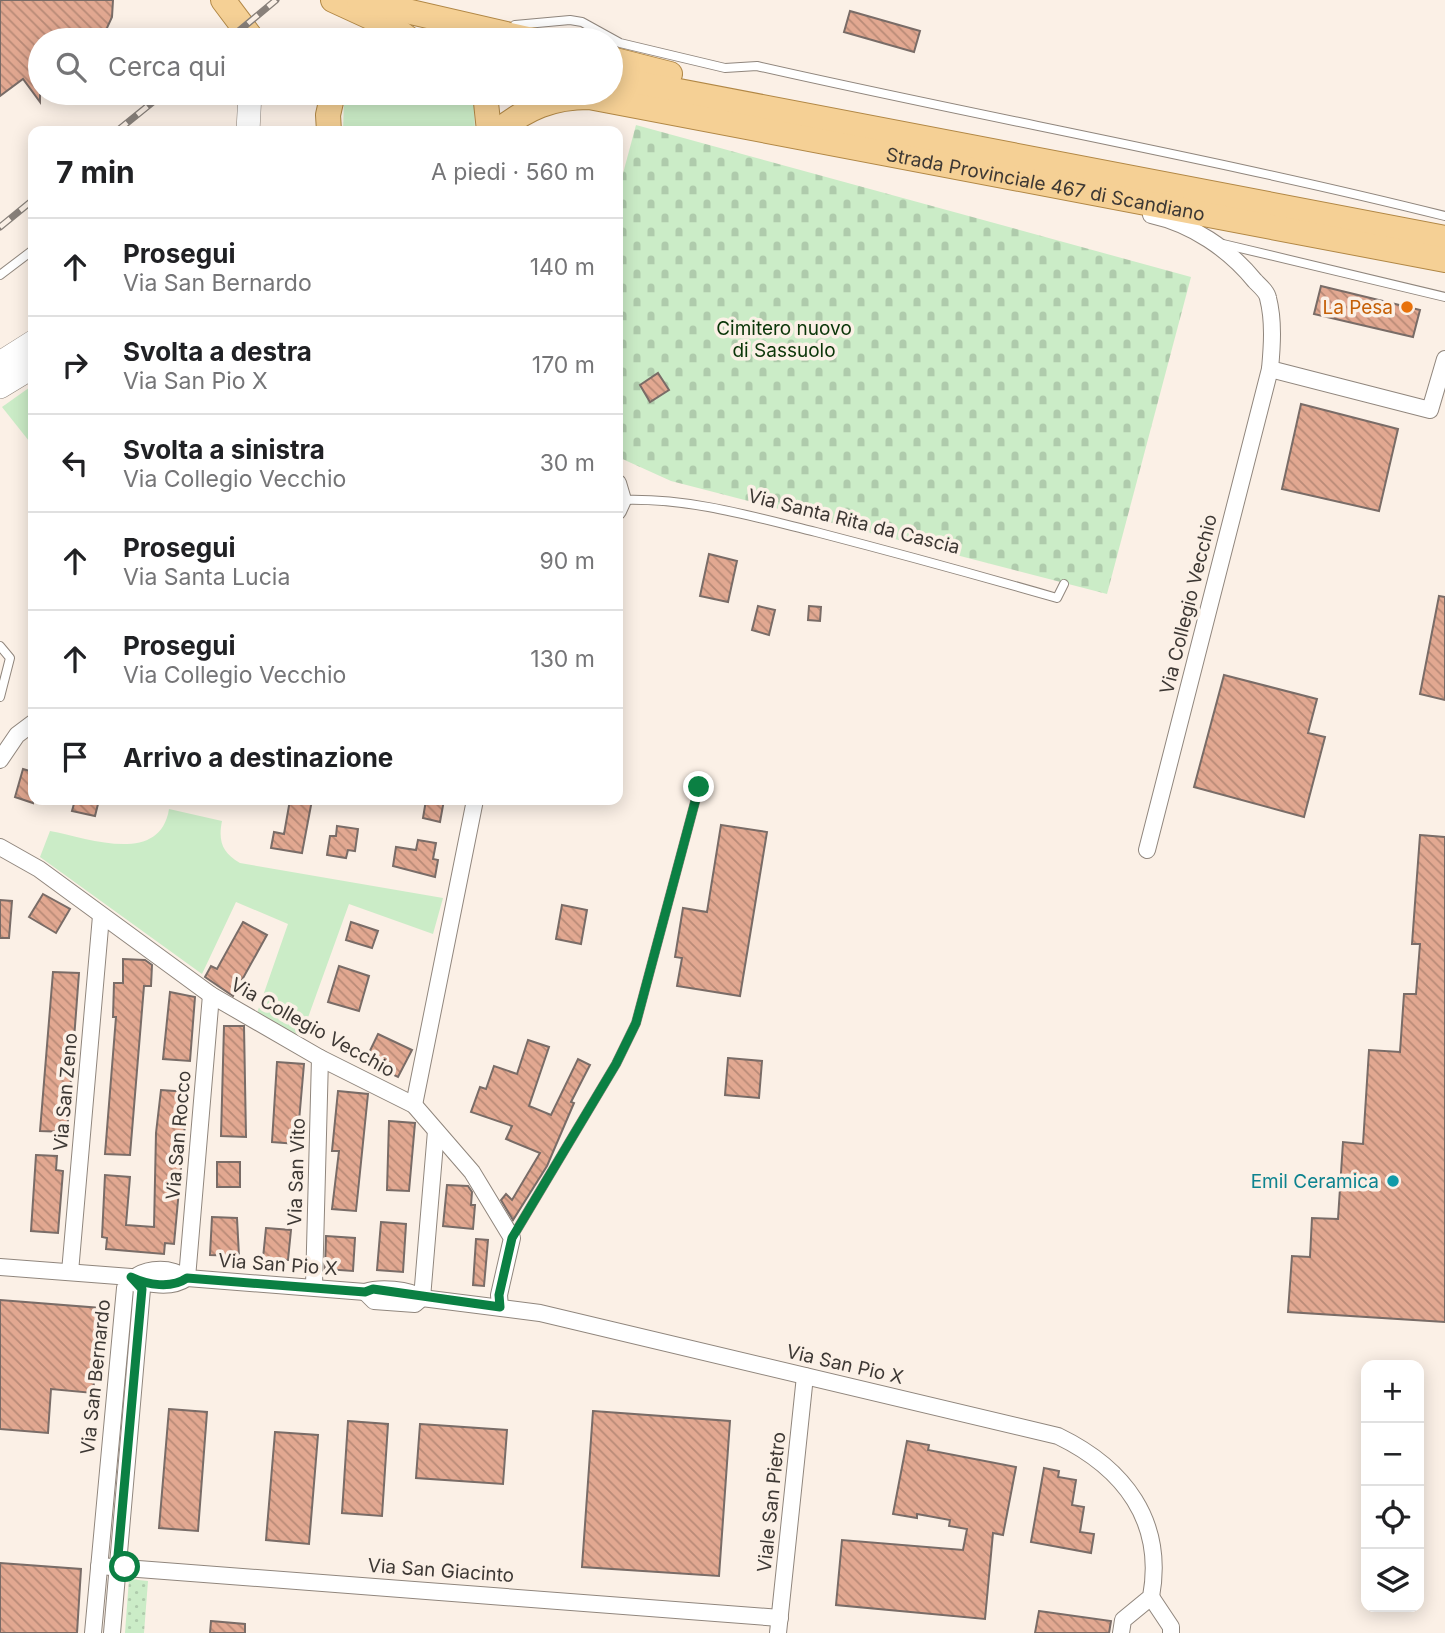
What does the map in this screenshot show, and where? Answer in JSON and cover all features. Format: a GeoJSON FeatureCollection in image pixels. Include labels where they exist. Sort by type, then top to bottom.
{"type":"FeatureCollection","features":[{"type":"Feature","properties":{"kind":"main road"},"geometry":{"type":"LineString","coordinates":[[223,0],[241,28]]}},
{"type":"Feature","properties":{"kind":"main road"},"geometry":{"type":"LineString","coordinates":[[332,0],[394,28]]}},
{"type":"Feature","properties":{"kind":"main road"},"geometry":{"type":"LineString","coordinates":[[359,0],[481,28]]}},
{"type":"Feature","properties":{"kind":"main road"},"geometry":{"type":"LineString","coordinates":[[623,62],[707,84],[716,89],[721,99]]}},
{"type":"Feature","properties":{"kind":"main road"},"geometry":{"type":"LineString","coordinates":[[623,84],[652,97]]}},
{"type":"Feature","properties":{"kind":"main road"},"geometry":{"type":"LineString","coordinates":[[623,97],[652,97]]}},
{"type":"Feature","properties":{"kind":"main road","name":"Strada Provinciale 467 di Scandiano"},"geometry":{"type":"LineString","coordinates":[[652,97],[721,99],[1445,238]]}},
{"type":"Feature","properties":{"kind":"main road","name":"Strada Provinciale 467 di Scandiano"},"geometry":{"type":"LineString","coordinates":[[652,97],[1010,176],[1445,260]]}},
{"type":"Feature","properties":{"kind":"main road"},"geometry":{"type":"LineString","coordinates":[[248,126],[249,105]]}},
{"type":"Feature","properties":{"kind":"main road"},"geometry":{"type":"LineString","coordinates":[[487,105],[490,126]]}},
{"type":"Feature","properties":{"kind":"main road"},"geometry":{"type":"LineString","coordinates":[[504,126],[518,115],[543,105]]}},
{"type":"Feature","properties":{"kind":"main road"},"geometry":{"type":"LineString","coordinates":[[0,363],[28,345]]}},
{"type":"Feature","properties":{"kind":"main road"},"geometry":{"type":"LineString","coordinates":[[0,387],[28,370]]}},
{"type":"Feature","properties":{"kind":"street","name":"Via Collegio Vecchio"},"geometry":{"type":"LineString","coordinates":[[1010,176],[1029,193],[1165,218],[1213,242],[1237,259],[1268,296],[1272,345],[1270,369],[1147,849]]}},
{"type":"Feature","properties":{"kind":"street"},"geometry":{"type":"LineString","coordinates":[[1270,369],[1430,411],[1445,359]]}},
{"type":"Feature","properties":{"kind":"street"},"geometry":{"type":"LineString","coordinates":[[0,760],[17,735],[28,727]]}},
{"type":"Feature","properties":{"kind":"street"},"geometry":{"type":"LineString","coordinates":[[414,1105],[474,805]]}},
{"type":"Feature","properties":{"kind":"street","name":"Via Collegio Vecchio"},"geometry":{"type":"LineString","coordinates":[[0,847],[39,869],[211,995],[320,1058],[414,1105],[472,1172],[512,1238]]}},
{"type":"Feature","properties":{"kind":"street","name":"Via San Zeno"},"geometry":{"type":"LineString","coordinates":[[70,1272],[101,916]]}},
{"type":"Feature","properties":{"kind":"street","name":"Via San Rocco"},"geometry":{"type":"LineString","coordinates":[[187,1278],[211,995]]}},
{"type":"Feature","properties":{"kind":"street","name":"Via San Vito"},"geometry":{"type":"LineString","coordinates":[[314,1286],[320,1058]]}},
{"type":"Feature","properties":{"kind":"street"},"geometry":{"type":"LineString","coordinates":[[422,1298],[436,1131]]}},
{"type":"Feature","properties":{"kind":"street"},"geometry":{"type":"LineString","coordinates":[[500,1307],[499,1295],[512,1238]]}},
{"type":"Feature","properties":{"kind":"street","name":"Via San Pio X"},"geometry":{"type":"LineString","coordinates":[[0,1267],[131,1277],[143,1283],[177,1285],[187,1278],[314,1286],[365,1292],[373,1301],[415,1304],[422,1298],[500,1307],[626,1333],[1058,1436],[1089,1451],[1114,1471],[1136,1500],[1150,1535],[1155,1575],[1151,1597]]}},
{"type":"Feature","properties":{"kind":"street","name":"Via San Bernardo"},"geometry":{"type":"LineString","coordinates":[[93,1633],[125,1288],[131,1277],[142,1289],[112,1633]]}},
{"type":"Feature","properties":{"kind":"street","name":"Viale San Pietro"},"geometry":{"type":"LineString","coordinates":[[779,1625],[805,1376]]}},
{"type":"Feature","properties":{"kind":"street","name":"Via San Giacinto"},"geometry":{"type":"LineString","coordinates":[[99,1566],[779,1625]]}},
{"type":"Feature","properties":{"kind":"street"},"geometry":{"type":"LineString","coordinates":[[1121,1633],[1123,1620],[1151,1597],[1171,1627],[1171,1633]]}},
{"type":"Feature","properties":{"kind":"lane"},"geometry":{"type":"LineString","coordinates":[[438,18],[449,12],[520,26],[570,20],[593,28]]}},
{"type":"Feature","properties":{"kind":"lane"},"geometry":{"type":"LineString","coordinates":[[623,44],[725,68],[757,66],[951,110],[1287,176],[1445,216]]}},
{"type":"Feature","properties":{"kind":"lane"},"geometry":{"type":"LineString","coordinates":[[1213,242],[1445,297]]}},
{"type":"Feature","properties":{"kind":"lane"},"geometry":{"type":"LineString","coordinates":[[0,275],[28,258]]}},
{"type":"Feature","properties":{"kind":"lane","name":"Via Santa Rita da Cascia"},"geometry":{"type":"LineString","coordinates":[[623,505],[671,499],[719,508],[928,561],[1057,598],[1065,584]]}},
{"type":"Feature","properties":{"kind":"lane"},"geometry":{"type":"LineString","coordinates":[[0,646],[10,658],[0,697]]}},
{"type":"Feature","properties":{"kind":"lane"},"geometry":{"type":"LineString","coordinates":[[512,1238],[616,1064],[636,1023],[699,787]]}},
{"type":"Feature","properties":{"kind":"green space"},"geometry":{"type":"Polygon","coordinates":[[[344,105],[474,105],[475,126],[343,126],[344,105]]]}},
{"type":"Feature","properties":{"kind":"green space","name":"Cimitero nuovo di Sassuolo"},"geometry":{"type":"Polygon","coordinates":[[[636,125],[1191,277],[1107,594],[671,481],[623,459],[623,173],[636,125]]]}},
{"type":"Feature","properties":{"kind":"green space"},"geometry":{"type":"Polygon","coordinates":[[[28,389],[28,440],[2,407],[28,389]]]}},
{"type":"Feature","properties":{"kind":"green space"},"geometry":{"type":"Polygon","coordinates":[[[169,809],[222,821],[221,835],[225,851],[240,863],[443,898],[433,934],[349,904],[301,1037],[257,1013],[288,924],[236,902],[202,974],[40,857],[50,831],[102,842],[137,843],[152,837],[163,827],[169,809]]]}},
{"type":"Feature","properties":{"kind":"green space"},"geometry":{"type":"Polygon","coordinates":[[[129,1579],[148,1581],[144,1633],[125,1633],[129,1579]]]}},
{"type":"Feature","properties":{"kind":"building"},"geometry":{"type":"Polygon","coordinates":[[[0,0],[113,0],[112,17],[107,28],[28,28],[28,86],[23,79],[0,96],[0,0]]]}},
{"type":"Feature","properties":{"kind":"building"},"geometry":{"type":"Polygon","coordinates":[[[850,11],[920,31],[914,52],[844,32],[850,11]]]}},
{"type":"Feature","properties":{"kind":"building"},"geometry":{"type":"Polygon","coordinates":[[[1321,286],[1420,310],[1413,337],[1314,314],[1321,286]]]}},
{"type":"Feature","properties":{"kind":"building"},"geometry":{"type":"Polygon","coordinates":[[[658,373],[669,390],[650,402],[640,385],[658,373]]]}},
{"type":"Feature","properties":{"kind":"building"},"geometry":{"type":"Polygon","coordinates":[[[1301,404],[1398,429],[1379,511],[1282,489],[1301,404]]]}},
{"type":"Feature","properties":{"kind":"building"},"geometry":{"type":"Polygon","coordinates":[[[709,554],[737,561],[728,602],[700,596],[709,554]]]}},
{"type":"Feature","properties":{"kind":"building"},"geometry":{"type":"Polygon","coordinates":[[[1439,596],[1445,597],[1445,700],[1420,694],[1439,596]]]}},
{"type":"Feature","properties":{"kind":"building"},"geometry":{"type":"Polygon","coordinates":[[[758,606],[775,610],[769,635],[752,630],[758,606]]]}},
{"type":"Feature","properties":{"kind":"building"},"geometry":{"type":"Polygon","coordinates":[[[809,606],[821,607],[820,621],[808,620],[809,606]]]}},
{"type":"Feature","properties":{"kind":"building"},"geometry":{"type":"Polygon","coordinates":[[[1224,675],[1317,699],[1308,733],[1325,737],[1304,817],[1194,787],[1224,675]]]}},
{"type":"Feature","properties":{"kind":"building"},"geometry":{"type":"Polygon","coordinates":[[[23,769],[28,770],[28,801],[15,797],[23,769]]]}},
{"type":"Feature","properties":{"kind":"building"},"geometry":{"type":"Polygon","coordinates":[[[74,805],[98,805],[95,816],[72,811],[74,805]]]}},
{"type":"Feature","properties":{"kind":"building"},"geometry":{"type":"Polygon","coordinates":[[[289,805],[311,805],[302,853],[271,848],[274,832],[284,834],[289,805]]]}},
{"type":"Feature","properties":{"kind":"building"},"geometry":{"type":"Polygon","coordinates":[[[425,805],[443,805],[440,822],[423,818],[425,805]]]}},
{"type":"Feature","properties":{"kind":"building"},"geometry":{"type":"Polygon","coordinates":[[[721,825],[767,832],[740,996],[677,986],[682,958],[675,957],[683,908],[707,912],[721,825]]]}},
{"type":"Feature","properties":{"kind":"building"},"geometry":{"type":"Polygon","coordinates":[[[337,826],[358,829],[355,851],[348,850],[346,858],[327,855],[330,836],[336,836],[337,826]]]}},
{"type":"Feature","properties":{"kind":"building","name":"Emil Ceramica"},"geometry":{"type":"Polygon","coordinates":[[[1420,835],[1445,837],[1445,1322],[1288,1312],[1292,1256],[1310,1257],[1312,1218],[1338,1219],[1343,1142],[1363,1144],[1369,1050],[1400,1052],[1404,994],[1416,994],[1420,944],[1412,944],[1420,835]]]}},
{"type":"Feature","properties":{"kind":"building"},"geometry":{"type":"Polygon","coordinates":[[[418,840],[436,843],[433,859],[438,860],[435,877],[393,866],[396,847],[416,850],[418,840]]]}},
{"type":"Feature","properties":{"kind":"building"},"geometry":{"type":"Polygon","coordinates":[[[43,894],[70,909],[56,933],[29,917],[43,894]]]}},
{"type":"Feature","properties":{"kind":"building"},"geometry":{"type":"Polygon","coordinates":[[[0,900],[12,901],[9,938],[0,938],[0,900]]]}},
{"type":"Feature","properties":{"kind":"building"},"geometry":{"type":"Polygon","coordinates":[[[562,905],[587,910],[581,944],[556,939],[562,905]]]}},
{"type":"Feature","properties":{"kind":"building"},"geometry":{"type":"Polygon","coordinates":[[[243,922],[267,935],[233,996],[205,977],[211,966],[217,969],[243,922]]]}},
{"type":"Feature","properties":{"kind":"building"},"geometry":{"type":"Polygon","coordinates":[[[351,922],[378,931],[372,948],[346,940],[351,922]]]}},
{"type":"Feature","properties":{"kind":"building"},"geometry":{"type":"Polygon","coordinates":[[[123,959],[145,960],[152,965],[151,986],[144,986],[130,1155],[105,1154],[116,1017],[113,1017],[114,983],[123,983],[123,959]]]}},
{"type":"Feature","properties":{"kind":"building"},"geometry":{"type":"Polygon","coordinates":[[[339,966],[369,976],[359,1011],[328,1002],[339,966]]]}},
{"type":"Feature","properties":{"kind":"building"},"geometry":{"type":"Polygon","coordinates":[[[53,972],[79,973],[67,1132],[40,1131],[53,972]]]}},
{"type":"Feature","properties":{"kind":"building"},"geometry":{"type":"Polygon","coordinates":[[[170,992],[195,997],[190,1061],[163,1059],[170,992]]]}},
{"type":"Feature","properties":{"kind":"building"},"geometry":{"type":"Polygon","coordinates":[[[224,1026],[244,1026],[246,1137],[221,1136],[224,1026]]]}},
{"type":"Feature","properties":{"kind":"building"},"geometry":{"type":"Polygon","coordinates":[[[378,1034],[412,1050],[398,1077],[365,1061],[378,1034]]]}},
{"type":"Feature","properties":{"kind":"building"},"geometry":{"type":"Polygon","coordinates":[[[528,1040],[549,1047],[529,1106],[551,1115],[578,1059],[590,1065],[571,1102],[574,1103],[547,1166],[513,1220],[501,1200],[506,1194],[512,1200],[540,1153],[506,1139],[512,1126],[471,1112],[480,1087],[486,1089],[494,1066],[517,1074],[528,1040]]]}},
{"type":"Feature","properties":{"kind":"building"},"geometry":{"type":"Polygon","coordinates":[[[728,1058],[762,1061],[759,1098],[725,1095],[728,1058]]]}},
{"type":"Feature","properties":{"kind":"building"},"geometry":{"type":"Polygon","coordinates":[[[277,1062],[304,1064],[297,1144],[272,1142],[277,1062]]]}},
{"type":"Feature","properties":{"kind":"building"},"geometry":{"type":"Polygon","coordinates":[[[161,1090],[188,1092],[174,1244],[165,1243],[164,1254],[106,1249],[107,1238],[102,1237],[105,1175],[130,1177],[126,1225],[154,1227],[156,1133],[161,1090]]]}},
{"type":"Feature","properties":{"kind":"building"},"geometry":{"type":"Polygon","coordinates":[[[338,1091],[368,1094],[356,1211],[332,1209],[339,1151],[332,1151],[338,1091]]]}},
{"type":"Feature","properties":{"kind":"building"},"geometry":{"type":"Polygon","coordinates":[[[389,1121],[415,1123],[409,1191],[387,1190],[389,1121]]]}},
{"type":"Feature","properties":{"kind":"building"},"geometry":{"type":"Polygon","coordinates":[[[36,1155],[57,1156],[56,1170],[63,1171],[58,1233],[31,1231],[36,1155]]]}},
{"type":"Feature","properties":{"kind":"building"},"geometry":{"type":"Polygon","coordinates":[[[217,1162],[240,1162],[240,1187],[217,1187],[217,1162]]]}},
{"type":"Feature","properties":{"kind":"building"},"geometry":{"type":"Polygon","coordinates":[[[447,1185],[468,1186],[472,1192],[471,1205],[475,1205],[473,1229],[443,1226],[447,1185]]]}},
{"type":"Feature","properties":{"kind":"building"},"geometry":{"type":"Polygon","coordinates":[[[212,1217],[237,1218],[239,1256],[210,1255],[212,1217]]]}},
{"type":"Feature","properties":{"kind":"building"},"geometry":{"type":"Polygon","coordinates":[[[381,1222],[406,1224],[403,1272],[377,1270],[381,1222]]]}},
{"type":"Feature","properties":{"kind":"building"},"geometry":{"type":"Polygon","coordinates":[[[266,1228],[291,1230],[288,1260],[263,1258],[266,1228]]]}},
{"type":"Feature","properties":{"kind":"building"},"geometry":{"type":"Polygon","coordinates":[[[326,1236],[355,1238],[353,1271],[325,1269],[326,1236]]]}},
{"type":"Feature","properties":{"kind":"building"},"geometry":{"type":"Polygon","coordinates":[[[476,1239],[488,1240],[484,1286],[473,1285],[476,1239]]]}},
{"type":"Feature","properties":{"kind":"building"},"geometry":{"type":"Polygon","coordinates":[[[0,1300],[101,1308],[93,1393],[51,1389],[48,1433],[0,1429],[0,1300]]]}},
{"type":"Feature","properties":{"kind":"building"},"geometry":{"type":"Polygon","coordinates":[[[169,1409],[207,1412],[198,1531],[159,1528],[169,1409]]]}},
{"type":"Feature","properties":{"kind":"building"},"geometry":{"type":"Polygon","coordinates":[[[593,1411],[730,1421],[719,1576],[582,1567],[593,1411]]]}},
{"type":"Feature","properties":{"kind":"building"},"geometry":{"type":"Polygon","coordinates":[[[348,1421],[388,1424],[382,1516],[342,1513],[348,1421]]]}},
{"type":"Feature","properties":{"kind":"building"},"geometry":{"type":"Polygon","coordinates":[[[420,1424],[507,1430],[503,1484],[416,1478],[420,1424]]]}},
{"type":"Feature","properties":{"kind":"building"},"geometry":{"type":"Polygon","coordinates":[[[275,1432],[318,1435],[309,1544],[266,1540],[275,1432]]]}},
{"type":"Feature","properties":{"kind":"building"},"geometry":{"type":"Polygon","coordinates":[[[907,1441],[929,1445],[928,1450],[1016,1467],[1003,1535],[993,1533],[985,1619],[836,1605],[842,1540],[963,1550],[967,1529],[949,1526],[950,1520],[917,1514],[917,1518],[893,1514],[907,1441]]]}},
{"type":"Feature","properties":{"kind":"building"},"geometry":{"type":"Polygon","coordinates":[[[1044,1468],[1059,1471],[1058,1477],[1076,1480],[1072,1505],[1084,1507],[1080,1532],[1094,1534],[1091,1553],[1031,1542],[1044,1468]]]}},
{"type":"Feature","properties":{"kind":"building"},"geometry":{"type":"Polygon","coordinates":[[[0,1563],[81,1569],[77,1633],[0,1633],[0,1563]]]}},
{"type":"Feature","properties":{"kind":"building"},"geometry":{"type":"Polygon","coordinates":[[[1039,1611],[1111,1621],[1109,1633],[1035,1633],[1039,1611]]]}},
{"type":"Feature","properties":{"kind":"building"},"geometry":{"type":"Polygon","coordinates":[[[211,1621],[245,1624],[245,1633],[210,1633],[211,1621]]]}},
{"type":"Feature","properties":{"kind":"railway"},"geometry":{"type":"LineString","coordinates":[[242,28],[276,0]]}},
{"type":"Feature","properties":{"kind":"railway"},"geometry":{"type":"LineString","coordinates":[[123,126],[149,105]]}},
{"type":"Feature","properties":{"kind":"railway"},"geometry":{"type":"LineString","coordinates":[[0,227],[28,204]]}},
{"type":"Feature","properties":{"kind":"place","name":"La Pesa"},"geometry":{"type":"Point","coordinates":[1407,307]}},
{"type":"Feature","properties":{"kind":"place","name":"Emil Ceramica"},"geometry":{"type":"Point","coordinates":[1393,1181]}},
{"type":"Feature","properties":{"kind":"route"},"geometry":{"type":"LineString","coordinates":[[125,1567],[117,1567],[142,1289],[131,1277],[143,1283],[177,1285],[187,1278],[365,1292],[373,1289],[500,1307],[499,1295],[512,1238],[616,1064],[636,1023],[699,787]]}}]}
